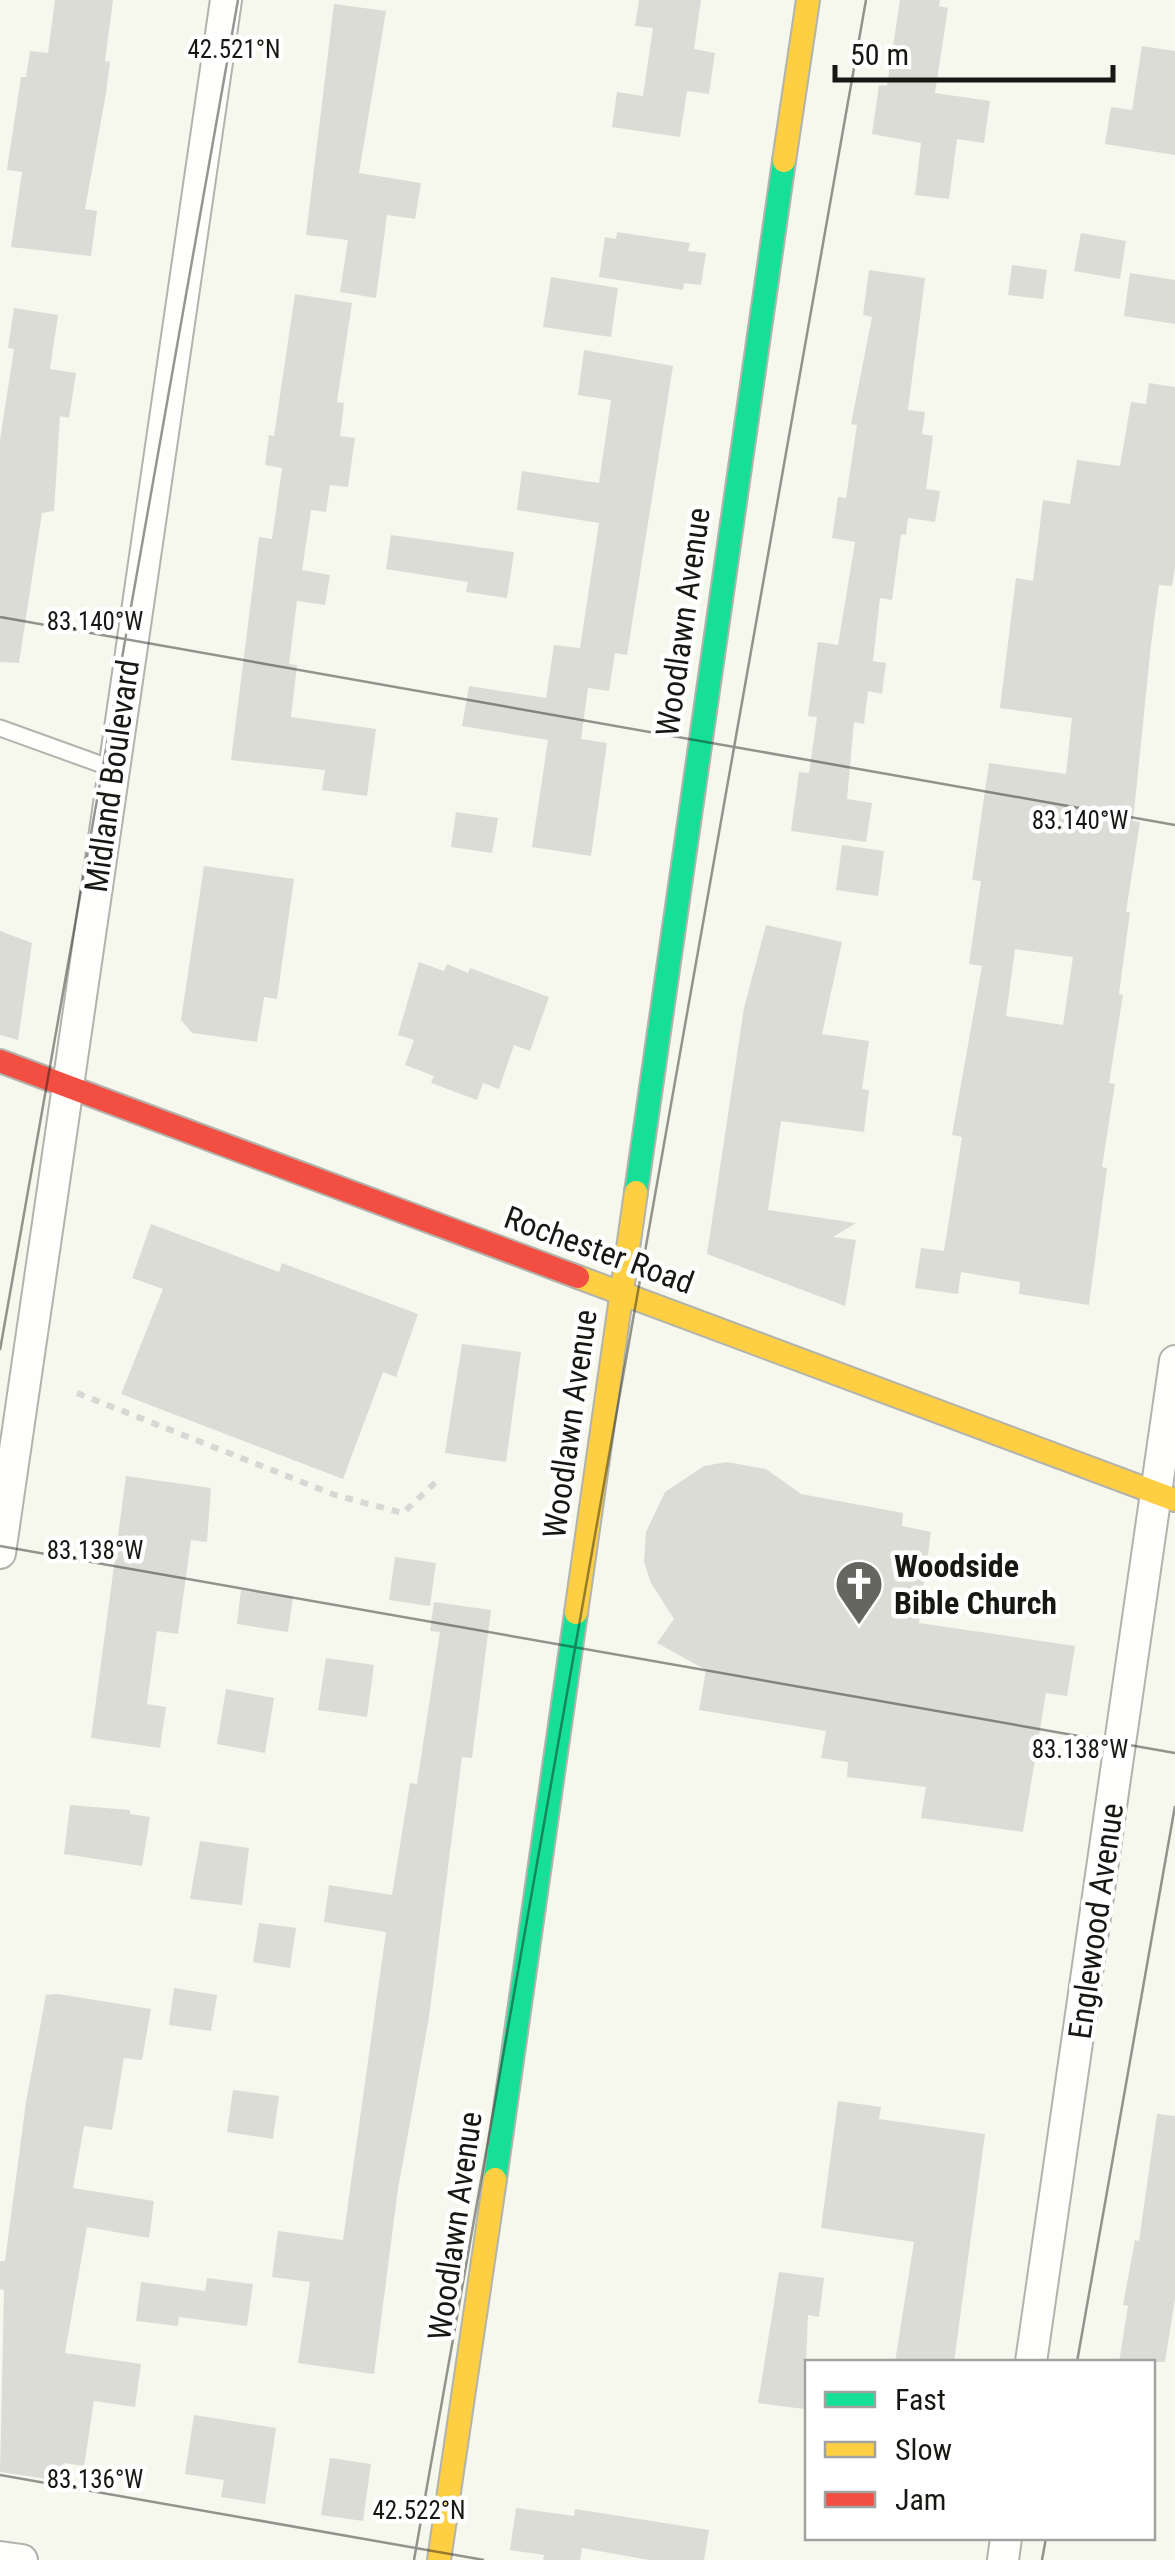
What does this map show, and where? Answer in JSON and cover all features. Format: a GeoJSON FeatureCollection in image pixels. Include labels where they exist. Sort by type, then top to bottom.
{"type":"FeatureCollection","features":[{"type":"Feature","properties":{"kind":"street","name":"Midland Boulevard"},"geometry":{"type":"LineString","coordinates":[[0,1553],[226,0]]}},
{"type":"Feature","properties":{"kind":"street","name":"Woodlawn Avenue"},"geometry":{"type":"LineString","coordinates":[[439,2560],[622,1293],[712,638],[808,0]]}},
{"type":"Feature","properties":{"kind":"street","name":"Rochester Road"},"geometry":{"type":"LineString","coordinates":[[0,1062],[1167,1497]]}},
{"type":"Feature","properties":{"kind":"street","name":"Englewood Avenue"},"geometry":{"type":"LineString","coordinates":[[1031,2360],[1167,1497],[1175,1361]]}},
{"type":"Feature","properties":{"kind":"street"},"geometry":{"type":"LineString","coordinates":[[0,2557],[22,2560]]}},
{"type":"Feature","properties":{"kind":"lane"},"geometry":{"type":"LineString","coordinates":[[0,728],[112,768]]}},
{"type":"Feature","properties":{"kind":"path"},"geometry":{"type":"LineString","coordinates":[[77,1393],[335,1496],[402,1512],[438,1480]]}},
{"type":"Feature","properties":{"kind":"building"},"geometry":{"type":"Polygon","coordinates":[[[55,0],[113,0],[105,61],[110,62],[106,93],[85,209],[97,211],[91,256],[11,247],[22,172],[7,170],[21,77],[26,77],[30,51],[48,53],[55,0]]]}},
{"type":"Feature","properties":{"kind":"building"},"geometry":{"type":"Polygon","coordinates":[[[639,0],[701,0],[694,49],[715,53],[709,94],[687,91],[680,137],[612,127],[617,92],[643,96],[653,28],[635,26],[639,0]]]}},
{"type":"Feature","properties":{"kind":"building"},"geometry":{"type":"Polygon","coordinates":[[[900,0],[940,0],[939,6],[948,8],[935,93],[990,101],[984,143],[957,139],[949,199],[915,195],[921,143],[872,134],[879,85],[887,86],[900,0]]]}},
{"type":"Feature","properties":{"kind":"building"},"geometry":{"type":"Polygon","coordinates":[[[334,4],[386,11],[359,173],[421,183],[415,219],[387,215],[376,298],[340,292],[348,240],[306,235],[334,4]]]}},
{"type":"Feature","properties":{"kind":"building"},"geometry":{"type":"Polygon","coordinates":[[[1142,46],[1175,51],[1175,155],[1105,144],[1111,107],[1132,110],[1142,46]]]}},
{"type":"Feature","properties":{"kind":"building"},"geometry":{"type":"Polygon","coordinates":[[[617,232],[690,243],[688,251],[706,253],[701,285],[684,283],[683,290],[599,277],[605,237],[616,239],[617,232]]]}},
{"type":"Feature","properties":{"kind":"building"},"geometry":{"type":"Polygon","coordinates":[[[1081,233],[1126,241],[1120,279],[1074,271],[1081,233]]]}},
{"type":"Feature","properties":{"kind":"building"},"geometry":{"type":"Polygon","coordinates":[[[1012,265],[1047,270],[1043,299],[1008,295],[1012,265]]]}},
{"type":"Feature","properties":{"kind":"building"},"geometry":{"type":"Polygon","coordinates":[[[869,270],[925,278],[908,410],[925,412],[922,434],[933,436],[926,489],[940,491],[935,522],[908,518],[906,535],[901,534],[892,600],[880,598],[873,661],[886,663],[882,694],[868,691],[864,724],[854,722],[847,799],[872,803],[866,842],[791,831],[799,772],[809,773],[817,717],[808,716],[818,642],[838,645],[855,542],[832,538],[838,497],[846,498],[857,425],[851,424],[872,317],[863,315],[869,270]]]}},
{"type":"Feature","properties":{"kind":"building"},"geometry":{"type":"Polygon","coordinates":[[[1130,273],[1175,280],[1175,324],[1124,316],[1130,273]]]}},
{"type":"Feature","properties":{"kind":"building"},"geometry":{"type":"Polygon","coordinates":[[[551,277],[618,288],[611,337],[543,327],[551,277]]]}},
{"type":"Feature","properties":{"kind":"building"},"geometry":{"type":"Polygon","coordinates":[[[295,294],[352,303],[337,402],[344,403],[340,436],[355,438],[348,487],[330,485],[326,512],[311,510],[302,570],[330,575],[325,605],[297,601],[289,664],[297,665],[291,717],[376,729],[367,796],[322,790],[325,770],[231,760],[259,537],[272,539],[282,468],[265,465],[269,435],[274,436],[295,294]]]}},
{"type":"Feature","properties":{"kind":"building"},"geometry":{"type":"Polygon","coordinates":[[[14,308],[58,315],[50,369],[76,373],[69,418],[60,416],[54,511],[42,513],[19,663],[0,662],[0,440],[14,349],[8,348],[14,308]]]}},
{"type":"Feature","properties":{"kind":"building"},"geometry":{"type":"Polygon","coordinates":[[[584,350],[673,366],[627,655],[615,653],[609,691],[588,688],[581,739],[607,743],[591,856],[532,847],[548,740],[462,726],[469,686],[546,698],[554,645],[580,648],[599,523],[517,510],[522,471],[599,483],[611,400],[578,395],[584,350]]]}},
{"type":"Feature","properties":{"kind":"building"},"geometry":{"type":"Polygon","coordinates":[[[1149,383],[1175,387],[1175,566],[1172,586],[1159,585],[1151,645],[1133,821],[1140,822],[1126,912],[1130,912],[1119,994],[1123,995],[1109,1083],[1115,1084],[1102,1167],[1107,1168],[1089,1305],[1019,1294],[1020,1282],[961,1272],[958,1294],[915,1288],[921,1248],[944,1251],[962,1137],[952,1135],[982,966],[969,964],[981,881],[972,880],[989,763],[1066,774],[1072,718],[1000,708],[1016,578],[1033,581],[1043,500],[1070,504],[1077,460],[1120,466],[1131,402],[1146,404],[1149,383]],[[1015,949],[1006,1016],[1063,1025],[1073,957],[1015,949]]]}},
{"type":"Feature","properties":{"kind":"building"},"geometry":{"type":"Polygon","coordinates":[[[391,535],[514,552],[507,598],[466,592],[468,582],[386,569],[391,535]]]}},
{"type":"Feature","properties":{"kind":"building"},"geometry":{"type":"Polygon","coordinates":[[[456,812],[498,818],[492,853],[451,847],[456,812]]]}},
{"type":"Feature","properties":{"kind":"building"},"geometry":{"type":"Polygon","coordinates":[[[842,845],[884,851],[878,896],[836,890],[842,845]]]}},
{"type":"Feature","properties":{"kind":"building"},"geometry":{"type":"Polygon","coordinates":[[[204,866],[294,879],[277,999],[264,997],[257,1042],[192,1033],[181,1020],[204,866]]]}},
{"type":"Feature","properties":{"kind":"building"},"geometry":{"type":"Polygon","coordinates":[[[766,925],[842,942],[822,1034],[869,1041],[862,1089],[869,1090],[864,1132],[781,1121],[768,1210],[856,1223],[833,1237],[856,1240],[845,1306],[707,1254],[744,1008],[766,925]]]}},
{"type":"Feature","properties":{"kind":"building"},"geometry":{"type":"Polygon","coordinates":[[[0,931],[32,943],[18,1040],[0,1035],[0,931]]]}},
{"type":"Feature","properties":{"kind":"building"},"geometry":{"type":"Polygon","coordinates":[[[419,962],[444,971],[447,964],[468,973],[470,968],[549,997],[530,1051],[514,1045],[499,1089],[483,1083],[477,1100],[431,1083],[434,1076],[405,1065],[414,1040],[398,1035],[419,962]]]}},
{"type":"Feature","properties":{"kind":"building"},"geometry":{"type":"Polygon","coordinates":[[[151,1224],[279,1272],[282,1263],[418,1314],[396,1377],[383,1372],[343,1479],[121,1394],[163,1289],[132,1278],[151,1224]]]}},
{"type":"Feature","properties":{"kind":"building"},"geometry":{"type":"Polygon","coordinates":[[[462,1344],[521,1352],[506,1462],[445,1453],[462,1344]]]}},
{"type":"Feature","properties":{"kind":"building"},"geometry":{"type":"Polygon","coordinates":[[[727,1462],[766,1469],[801,1494],[903,1513],[902,1526],[931,1532],[919,1623],[1075,1646],[1067,1696],[1046,1693],[1023,1832],[921,1818],[926,1787],[847,1777],[848,1762],[821,1758],[826,1731],[699,1710],[706,1670],[657,1643],[674,1619],[651,1583],[644,1562],[646,1532],[665,1492],[704,1466],[727,1462]]]}},
{"type":"Feature","properties":{"kind":"building"},"geometry":{"type":"Polygon","coordinates":[[[126,1476],[211,1488],[207,1542],[191,1540],[178,1634],[157,1631],[147,1704],[166,1707],[160,1748],[91,1738],[126,1476]]]}},
{"type":"Feature","properties":{"kind":"building"},"geometry":{"type":"Polygon","coordinates":[[[395,1557],[436,1563],[430,1606],[389,1600],[395,1557]]]}},
{"type":"Feature","properties":{"kind":"building"},"geometry":{"type":"Polygon","coordinates":[[[241,1590],[293,1597],[288,1632],[237,1624],[241,1590]]]}},
{"type":"Feature","properties":{"kind":"building"},"geometry":{"type":"Polygon","coordinates":[[[434,1602],[491,1610],[472,1758],[462,1757],[429,2017],[398,2189],[374,2374],[298,2363],[310,2282],[272,2277],[278,2231],[343,2240],[386,1932],[324,1922],[329,1885],[392,1895],[410,1783],[417,1784],[440,1632],[430,1631],[434,1602]]]}},
{"type":"Feature","properties":{"kind":"building"},"geometry":{"type":"Polygon","coordinates":[[[326,1658],[374,1665],[367,1717],[318,1710],[326,1658]]]}},
{"type":"Feature","properties":{"kind":"building"},"geometry":{"type":"Polygon","coordinates":[[[226,1689],[274,1698],[265,1753],[217,1744],[226,1689]]]}},
{"type":"Feature","properties":{"kind":"building"},"geometry":{"type":"Polygon","coordinates":[[[70,1805],[130,1810],[130,1814],[150,1817],[142,1866],[64,1854],[70,1805]]]}},
{"type":"Feature","properties":{"kind":"building"},"geometry":{"type":"Polygon","coordinates":[[[200,1841],[249,1848],[242,1905],[190,1899],[200,1841]]]}},
{"type":"Feature","properties":{"kind":"building"},"geometry":{"type":"Polygon","coordinates":[[[259,1923],[296,1928],[290,1968],[253,1962],[259,1923]]]}},
{"type":"Feature","properties":{"kind":"building"},"geometry":{"type":"Polygon","coordinates":[[[174,1988],[217,1995],[211,2031],[169,2025],[174,1988]]]}},
{"type":"Feature","properties":{"kind":"building"},"geometry":{"type":"Polygon","coordinates":[[[46,1995],[151,2009],[142,2060],[124,2058],[112,2130],[84,2126],[73,2188],[154,2201],[149,2238],[87,2227],[65,2353],[141,2364],[135,2407],[94,2401],[84,2466],[64,2463],[61,2481],[0,2472],[4,2290],[0,2289],[0,2261],[5,2261],[26,2102],[46,1995]]]}},
{"type":"Feature","properties":{"kind":"building"},"geometry":{"type":"Polygon","coordinates":[[[233,2090],[279,2096],[273,2139],[227,2132],[233,2090]]]}},
{"type":"Feature","properties":{"kind":"building"},"geometry":{"type":"Polygon","coordinates":[[[838,2101],[881,2107],[879,2119],[985,2134],[954,2360],[895,2360],[914,2242],[821,2228],[838,2101]]]}},
{"type":"Feature","properties":{"kind":"building"},"geometry":{"type":"Polygon","coordinates":[[[1157,2114],[1175,2116],[1175,2299],[1165,2362],[1119,2360],[1128,2306],[1123,2305],[1135,2240],[1139,2241],[1157,2114]]]}},
{"type":"Feature","properties":{"kind":"building"},"geometry":{"type":"Polygon","coordinates":[[[779,2272],[824,2278],[819,2317],[808,2315],[804,2409],[758,2403],[779,2272]]]}},
{"type":"Feature","properties":{"kind":"building"},"geometry":{"type":"Polygon","coordinates":[[[207,2278],[253,2284],[247,2326],[179,2317],[178,2326],[136,2321],[141,2282],[205,2291],[207,2278]]]}},
{"type":"Feature","properties":{"kind":"building"},"geometry":{"type":"Polygon","coordinates":[[[194,2415],[276,2428],[265,2504],[221,2497],[224,2480],[185,2474],[194,2415]]]}},
{"type":"Feature","properties":{"kind":"building"},"geometry":{"type":"Polygon","coordinates":[[[330,2458],[371,2464],[363,2521],[321,2515],[330,2458]]]}},
{"type":"Feature","properties":{"kind":"building"},"geometry":{"type":"Polygon","coordinates":[[[516,2508],[574,2516],[575,2509],[709,2530],[704,2560],[649,2560],[582,2548],[580,2560],[543,2560],[544,2555],[510,2550],[516,2508]]]}},
{"type":"Feature","properties":{"kind":"traffic: fast"},"geometry":{"type":"LineString","coordinates":[[636,1192],[784,161]]}},
{"type":"Feature","properties":{"kind":"traffic: fast"},"geometry":{"type":"LineString","coordinates":[[495,2179],[576,1613]]}},
{"type":"Feature","properties":{"kind":"traffic: slow"},"geometry":{"type":"LineString","coordinates":[[784,161],[808,0]]}},
{"type":"Feature","properties":{"kind":"traffic: slow"},"geometry":{"type":"LineString","coordinates":[[576,1613],[636,1192]]}},
{"type":"Feature","properties":{"kind":"traffic: slow"},"geometry":{"type":"LineString","coordinates":[[578,1277],[1175,1500]]}},
{"type":"Feature","properties":{"kind":"traffic: slow"},"geometry":{"type":"LineString","coordinates":[[439,2560],[495,2179]]}},
{"type":"Feature","properties":{"kind":"traffic: jam"},"geometry":{"type":"LineString","coordinates":[[0,1061],[578,1277]]}},
{"type":"Feature","properties":{"kind":"place","name":"Woodside Bible Church"},"geometry":{"type":"Point","coordinates":[859,1626]}}]}
